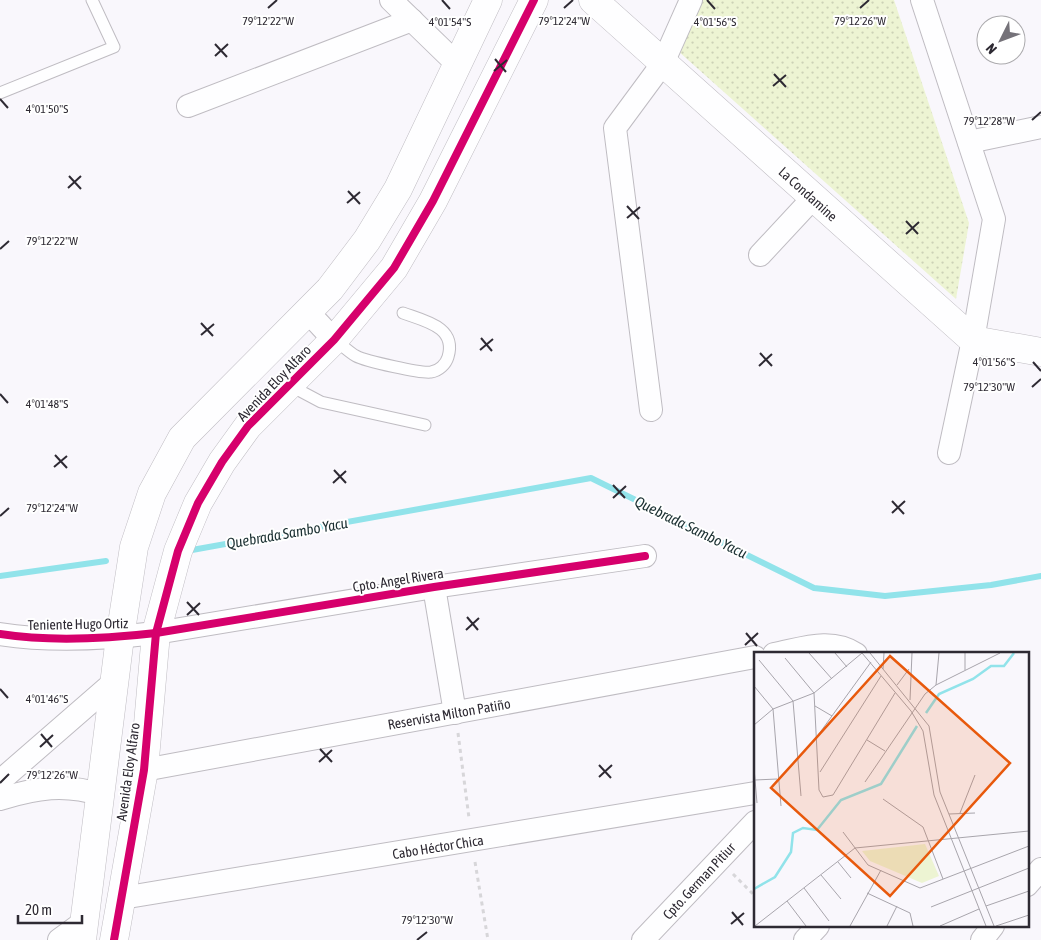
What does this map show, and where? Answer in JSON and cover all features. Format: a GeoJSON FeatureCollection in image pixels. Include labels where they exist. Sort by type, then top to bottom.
{"type":"FeatureCollection","features":[{"type":"Feature","properties":{"kind":"street"},"geometry":{"type":"LineString","coordinates":[[391,0],[457,64]]}},
{"type":"Feature","properties":{"kind":"street","name":"Avenida Eloy Alfaro"},"geometry":{"type":"LineString","coordinates":[[83,930],[120,637],[134,548],[152,493],[182,438],[330,289],[367,240],[398,189],[488,0]]}},
{"type":"Feature","properties":{"kind":"street","name":"Avenida Eloy Alfaro"},"geometry":{"type":"LineString","coordinates":[[114,940],[144,770],[156,633],[178,551],[198,503],[222,462],[248,426],[334,340],[394,268],[433,201],[534,0]]}},
{"type":"Feature","properties":{"kind":"street","name":"La Condamine"},"geometry":{"type":"LineString","coordinates":[[592,0],[973,340]]}},
{"type":"Feature","properties":{"kind":"street"},"geometry":{"type":"LineString","coordinates":[[651,410],[615,128],[663,63],[691,0]]}},
{"type":"Feature","properties":{"kind":"street"},"geometry":{"type":"LineString","coordinates":[[922,0],[994,219],[973,340],[949,453]]}},
{"type":"Feature","properties":{"kind":"street"},"geometry":{"type":"LineString","coordinates":[[188,106],[412,20]]}},
{"type":"Feature","properties":{"kind":"street"},"geometry":{"type":"LineString","coordinates":[[969,142],[1041,127]]}},
{"type":"Feature","properties":{"kind":"street"},"geometry":{"type":"LineString","coordinates":[[760,255],[813,198]]}},
{"type":"Feature","properties":{"kind":"street"},"geometry":{"type":"LineString","coordinates":[[308,312],[334,340]]}},
{"type":"Feature","properties":{"kind":"street"},"geometry":{"type":"LineString","coordinates":[[973,340],[1041,352]]}},
{"type":"Feature","properties":{"kind":"street","name":"Cpto. Angel Rivera"},"geometry":{"type":"LineString","coordinates":[[156,633],[434,587],[645,556]]}},
{"type":"Feature","properties":{"kind":"street"},"geometry":{"type":"LineString","coordinates":[[434,587],[455,713]]}},
{"type":"Feature","properties":{"kind":"street","name":"Teniente Hugo Ortiz"},"geometry":{"type":"LineString","coordinates":[[0,634],[27,638],[120,637],[156,633]]}},
{"type":"Feature","properties":{"kind":"street"},"geometry":{"type":"LineString","coordinates":[[784,652],[825,644],[840,646],[852,652]]}},
{"type":"Feature","properties":{"kind":"street","name":"Reservista Milton Patiño"},"geometry":{"type":"LineString","coordinates":[[144,770],[754,657]]}},
{"type":"Feature","properties":{"kind":"street"},"geometry":{"type":"LineString","coordinates":[[0,781],[115,681]]}},
{"type":"Feature","properties":{"kind":"street"},"geometry":{"type":"LineString","coordinates":[[0,799],[50,787],[80,788],[101,795]]}},
{"type":"Feature","properties":{"kind":"street","name":"Cabo Héctor Chica"},"geometry":{"type":"LineString","coordinates":[[122,898],[754,793]]}},
{"type":"Feature","properties":{"kind":"street","name":"Cpto. German Pitiur"},"geometry":{"type":"LineString","coordinates":[[644,939],[754,823]]}},
{"type":"Feature","properties":{"kind":"street"},"geometry":{"type":"LineString","coordinates":[[1028,884],[1041,868]]}},
{"type":"Feature","properties":{"kind":"street"},"geometry":{"type":"LineString","coordinates":[[805,940],[816,928]]}},
{"type":"Feature","properties":{"kind":"street"},"geometry":{"type":"LineString","coordinates":[[982,940],[991,928]]}},
{"type":"Feature","properties":{"kind":"street"},"geometry":{"type":"LineString","coordinates":[[60,940],[83,930]]}},
{"type":"Feature","properties":{"kind":"street"},"geometry":{"type":"LineString","coordinates":[[623,940],[644,939]]}},
{"type":"Feature","properties":{"kind":"lane"},"geometry":{"type":"LineString","coordinates":[[0,92],[114,47],[92,0]]}},
{"type":"Feature","properties":{"kind":"lane"},"geometry":{"type":"LineString","coordinates":[[334,340],[363,358],[426,373],[440,368],[446,361],[450,350],[446,333],[438,326],[403,313]]}},
{"type":"Feature","properties":{"kind":"lane"},"geometry":{"type":"LineString","coordinates":[[289,385],[321,402],[425,425]]}},
{"type":"Feature","properties":{"kind":"path"},"geometry":{"type":"LineString","coordinates":[[718,860],[754,895]]}},
{"type":"Feature","properties":{"kind":"green space"},"geometry":{"type":"Polygon","coordinates":[[[703,0],[894,0],[969,223],[956,299],[678,51],[703,0]]]}},
{"type":"Feature","properties":{"kind":"waterway","name":"Quebrada Sambo Yacu"},"geometry":{"type":"LineString","coordinates":[[192,550],[591,478],[814,588],[885,596],[991,585],[1041,576]]}},
{"type":"Feature","properties":{"kind":"waterway","name":"Quebrada Sambo Yacu"},"geometry":{"type":"LineString","coordinates":[[0,576],[106,561]]}},
{"type":"Feature","properties":{"kind":"cycle path"},"geometry":{"type":"LineString","coordinates":[[114,940],[144,770],[156,633],[178,551],[198,503],[222,462],[248,426],[334,340],[394,268],[433,201],[534,0]]}},
{"type":"Feature","properties":{"kind":"cycle path"},"geometry":{"type":"LineString","coordinates":[[0,634],[78,639],[156,633],[434,587],[645,556]]}}]}
